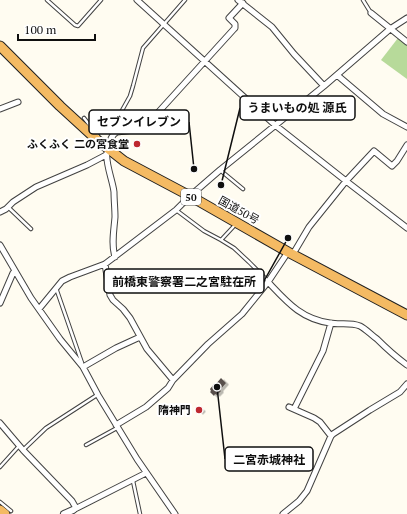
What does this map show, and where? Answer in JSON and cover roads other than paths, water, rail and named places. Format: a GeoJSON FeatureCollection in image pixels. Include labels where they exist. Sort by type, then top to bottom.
{"type":"FeatureCollection","features":[{"type":"Feature","properties":{"kind":"highway","name":"国道50号"},"geometry":{"type":"LineString","coordinates":[[0,46],[60,106],[96,139],[107,152],[407,315]]}},
{"type":"Feature","properties":{"kind":"highway"},"geometry":{"type":"LineString","coordinates":[[0,510],[8,512]]}},
{"type":"Feature","properties":{"kind":"street"},"geometry":{"type":"LineString","coordinates":[[137,0],[276,125],[407,228]]}},
{"type":"Feature","properties":{"kind":"street"},"geometry":{"type":"LineString","coordinates":[[115,257],[113,251],[115,215],[114,191],[107,152],[109,143],[114,133],[143,129],[235,28],[235,24],[229,18],[240,2],[272,27],[294,54],[324,86]]}},
{"type":"Feature","properties":{"kind":"street"},"geometry":{"type":"LineString","coordinates":[[371,13],[407,42]]}},
{"type":"Feature","properties":{"kind":"street"},"geometry":{"type":"LineString","coordinates":[[39,309],[62,281],[105,264],[115,257],[176,210],[220,170],[324,86],[390,28],[407,18]]}},
{"type":"Feature","properties":{"kind":"street"},"geometry":{"type":"LineString","coordinates":[[337,75],[383,114],[407,126]]}},
{"type":"Feature","properties":{"kind":"street"},"geometry":{"type":"LineString","coordinates":[[1,107],[18,102]]}},
{"type":"Feature","properties":{"kind":"street"},"geometry":{"type":"LineString","coordinates":[[117,426],[146,407],[168,388],[173,380],[208,344],[242,314],[346,181],[374,151],[392,166],[407,145]]}},
{"type":"Feature","properties":{"kind":"street"},"geometry":{"type":"LineString","coordinates":[[0,212],[36,187],[87,165],[107,152]]}},
{"type":"Feature","properties":{"kind":"street"},"geometry":{"type":"LineString","coordinates":[[0,245],[31,298],[60,339],[83,367],[98,395],[146,473],[175,514]]}},
{"type":"Feature","properties":{"kind":"street"},"geometry":{"type":"LineString","coordinates":[[105,264],[110,295],[130,318],[147,349],[173,380]]}},
{"type":"Feature","properties":{"kind":"street"},"geometry":{"type":"LineString","coordinates":[[0,303],[15,271]]}},
{"type":"Feature","properties":{"kind":"street"},"geometry":{"type":"LineString","coordinates":[[268,281],[286,302],[303,315],[331,323],[361,326],[398,359],[407,365]]}},
{"type":"Feature","properties":{"kind":"street"},"geometry":{"type":"LineString","coordinates":[[331,323],[323,350],[292,408],[320,422],[331,436]]}},
{"type":"Feature","properties":{"kind":"street"},"geometry":{"type":"LineString","coordinates":[[83,367],[116,348],[140,337]]}},
{"type":"Feature","properties":{"kind":"street"},"geometry":{"type":"LineString","coordinates":[[283,514],[307,491],[331,436],[400,392],[407,384]]}},
{"type":"Feature","properties":{"kind":"street"},"geometry":{"type":"LineString","coordinates":[[0,423],[21,448],[72,501],[74,509]]}},
{"type":"Feature","properties":{"kind":"street"},"geometry":{"type":"LineString","coordinates":[[64,514],[146,473]]}},
{"type":"Feature","properties":{"kind":"lane"},"geometry":{"type":"LineString","coordinates":[[47,0],[78,26],[102,0]]}},
{"type":"Feature","properties":{"kind":"lane"},"geometry":{"type":"LineString","coordinates":[[114,133],[120,114],[130,96],[143,48],[185,0]]}},
{"type":"Feature","properties":{"kind":"lane"},"geometry":{"type":"LineString","coordinates":[[363,0],[371,13]]}},
{"type":"Feature","properties":{"kind":"lane"},"geometry":{"type":"LineString","coordinates":[[84,118],[98,135],[96,139]]}},
{"type":"Feature","properties":{"kind":"lane"},"geometry":{"type":"LineString","coordinates":[[220,170],[243,189]]}},
{"type":"Feature","properties":{"kind":"lane"},"geometry":{"type":"LineString","coordinates":[[8,207],[31,229]]}},
{"type":"Feature","properties":{"kind":"lane"},"geometry":{"type":"LineString","coordinates":[[176,210],[204,231],[221,240],[239,253],[268,281]]}},
{"type":"Feature","properties":{"kind":"lane"},"geometry":{"type":"LineString","coordinates":[[221,240],[237,223]]}},
{"type":"Feature","properties":{"kind":"lane"},"geometry":{"type":"LineString","coordinates":[[56,288],[83,367]]}},
{"type":"Feature","properties":{"kind":"lane"},"geometry":{"type":"LineString","coordinates":[[0,467],[46,428],[98,395]]}},
{"type":"Feature","properties":{"kind":"lane"},"geometry":{"type":"LineString","coordinates":[[86,445],[117,426]]}},
{"type":"Feature","properties":{"kind":"lane"},"geometry":{"type":"LineString","coordinates":[[132,480],[140,514]]}},
{"type":"Feature","properties":{"kind":"lane"},"geometry":{"type":"LineString","coordinates":[[0,502],[8,512]]}},
{"type":"Feature","properties":{"kind":"place","name":"ふくふく 二の宮食堂"},"geometry":{"type":"Point","coordinates":[137,144]}},
{"type":"Feature","properties":{"kind":"place","name":"セブンイレブン"},"geometry":{"type":"Point","coordinates":[194,169]}},
{"type":"Feature","properties":{"kind":"place","name":"うまいもの処 源氏"},"geometry":{"type":"Point","coordinates":[221,185]}},
{"type":"Feature","properties":{"kind":"place","name":"前橋東警察署二之宮駐在所"},"geometry":{"type":"Point","coordinates":[288,238]}},
{"type":"Feature","properties":{"kind":"place","name":"二宮赤城神社"},"geometry":{"type":"Point","coordinates":[217,387]}},
{"type":"Feature","properties":{"kind":"place","name":"隋神門"},"geometry":{"type":"Point","coordinates":[199,410]}}]}
